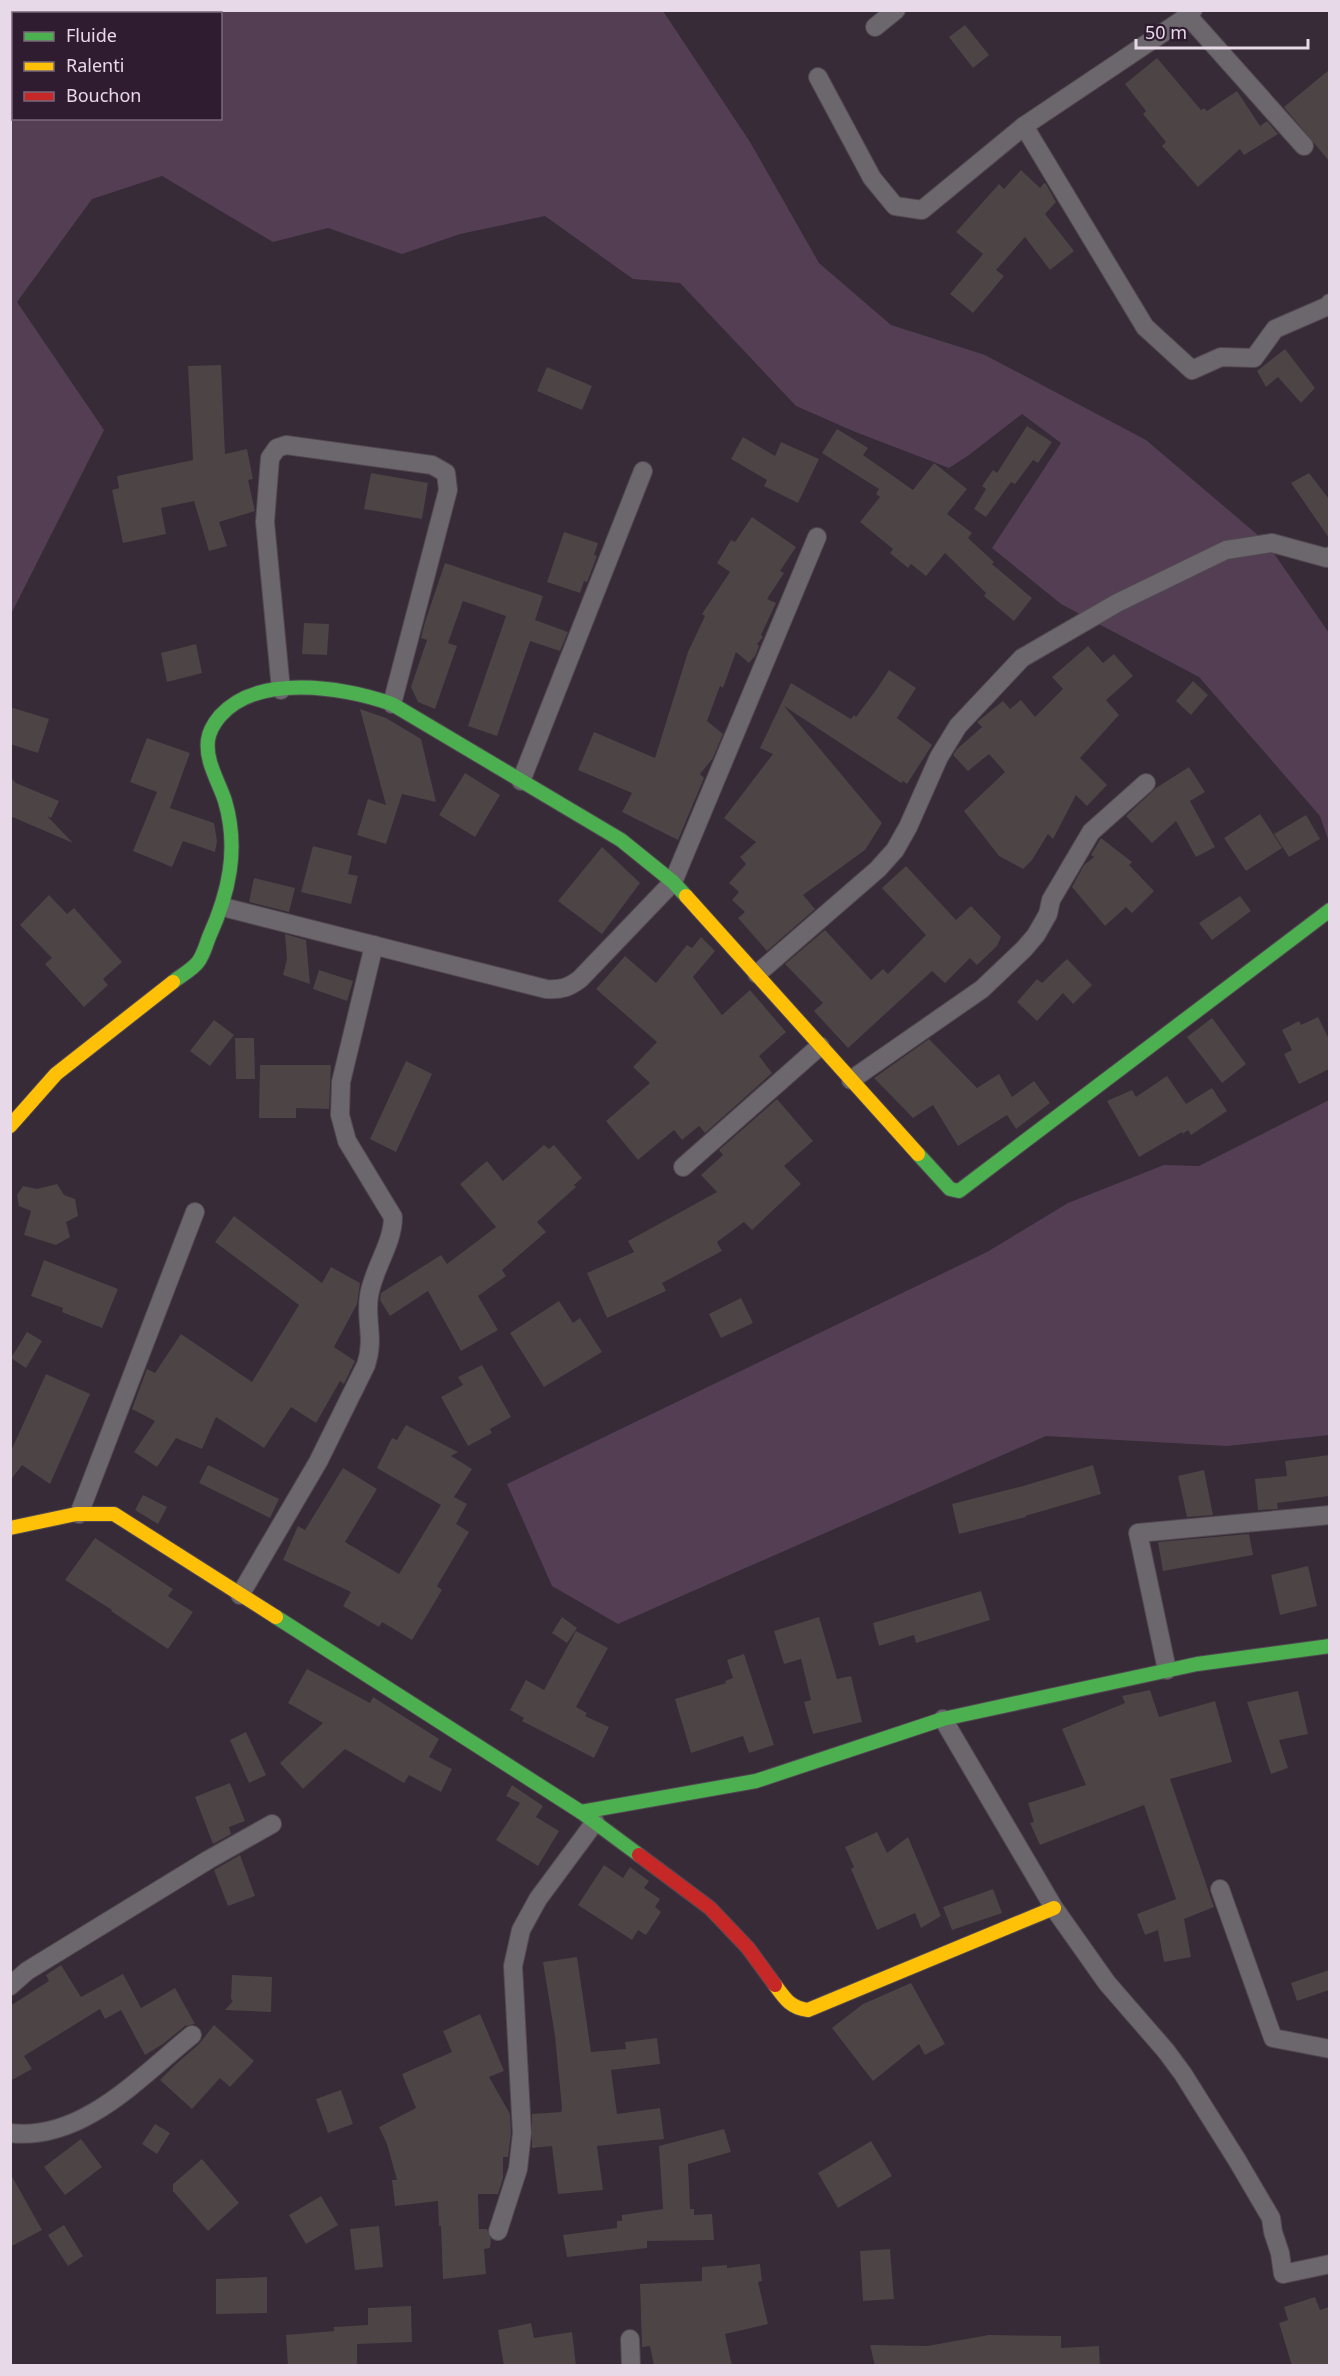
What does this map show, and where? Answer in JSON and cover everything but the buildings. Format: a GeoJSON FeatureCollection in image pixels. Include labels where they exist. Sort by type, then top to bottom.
{"type":"FeatureCollection","features":[{"type":"Feature","properties":{"kind":"street"},"geometry":{"type":"LineString","coordinates":[[875,27],[897,10]]}},
{"type":"Feature","properties":{"kind":"street"},"geometry":{"type":"LineString","coordinates":[[819,77],[872,178],[895,206],[922,210],[1024,126],[1190,13],[1304,146]]}},
{"type":"Feature","properties":{"kind":"street"},"geometry":{"type":"LineString","coordinates":[[1024,126],[1145,327],[1192,370],[1221,357],[1254,358],[1275,329],[1328,306],[1329,303]]}},
{"type":"Feature","properties":{"kind":"street"},"geometry":{"type":"LineString","coordinates":[[281,690],[265,522],[270,458],[277,448],[286,445],[432,465],[446,473],[448,490],[392,704]]}},
{"type":"Feature","properties":{"kind":"street"},"geometry":{"type":"LineString","coordinates":[[521,781],[643,471]]}},
{"type":"Feature","properties":{"kind":"street"},"geometry":{"type":"LineString","coordinates":[[224,907],[546,989],[567,988],[580,979],[673,882],[817,537]]}},
{"type":"Feature","properties":{"kind":"street"},"geometry":{"type":"LineString","coordinates":[[756,974],[878,869],[895,850],[908,827],[939,757],[958,726],[1022,658],[1117,603],[1226,550],[1272,543],[1327,558],[1329,556]]}},
{"type":"Feature","properties":{"kind":"street"},"geometry":{"type":"LineString","coordinates":[[10,1126],[56,1074],[198,962],[224,907],[230,874],[231,840],[225,802],[208,755],[208,739],[216,721],[230,705],[263,690],[311,688],[366,695],[392,704],[621,840],[673,882],[950,1190],[959,1191],[1329,910]]}},
{"type":"Feature","properties":{"kind":"street"},"geometry":{"type":"LineString","coordinates":[[851,1080],[982,989],[1024,949],[1036,935],[1048,914],[1052,900],[1091,832],[1146,783]]}},
{"type":"Feature","properties":{"kind":"street"},"geometry":{"type":"LineString","coordinates":[[240,1595],[318,1462],[372,1349],[369,1300],[373,1278],[393,1228],[393,1217],[347,1141],[340,1115],[341,1082],[374,945]]}},
{"type":"Feature","properties":{"kind":"street"},"geometry":{"type":"LineString","coordinates":[[683,1167],[820,1046]]}},
{"type":"Feature","properties":{"kind":"street"},"geometry":{"type":"LineString","coordinates":[[79,1514],[195,1212]]}},
{"type":"Feature","properties":{"kind":"street"},"geometry":{"type":"LineString","coordinates":[[10,1528],[100,1511],[114,1514],[588,1817],[710,1908],[748,1948],[787,2002],[798,2009],[808,2010],[1054,1908]]}},
{"type":"Feature","properties":{"kind":"street"},"geometry":{"type":"LineString","coordinates":[[1167,1670],[1138,1533],[1329,1515]]}},
{"type":"Feature","properties":{"kind":"street"},"geometry":{"type":"LineString","coordinates":[[498,2231],[518,2169],[522,2133],[513,1966],[521,1930],[588,1817],[756,1781],[943,1719],[1197,1664],[1329,1646]]}},
{"type":"Feature","properties":{"kind":"street"},"geometry":{"type":"LineString","coordinates":[[943,1719],[1054,1908],[1107,1983],[1184,2074],[1271,2218],[1280,2253],[1282,2274],[1329,2264]]}},
{"type":"Feature","properties":{"kind":"street"},"geometry":{"type":"LineString","coordinates":[[10,1986],[27,1971],[208,1860],[272,1824]]}},
{"type":"Feature","properties":{"kind":"street"},"geometry":{"type":"LineString","coordinates":[[1220,1889],[1274,2038],[1329,2049]]}},
{"type":"Feature","properties":{"kind":"street"},"geometry":{"type":"LineString","coordinates":[[10,2133],[26,2135],[64,2127],[103,2107],[192,2035]]}},
{"type":"Feature","properties":{"kind":"street"},"geometry":{"type":"LineString","coordinates":[[630,2339],[631,2366]]}},
{"type":"Feature","properties":{"kind":"shaded area"},"geometry":{"type":"Polygon","coordinates":[[[11,11],[663,11],[750,142],[819,263],[891,325],[985,355],[1146,440],[1266,542],[1329,633],[1329,842],[1320,816],[1199,677],[1061,604],[992,548],[1061,443],[1022,414],[949,468],[796,406],[680,283],[633,279],[545,216],[460,234],[402,254],[328,228],[273,242],[162,176],[92,199],[17,302],[104,430],[11,614],[11,11]]]}},
{"type":"Feature","properties":{"kind":"shaded area"},"geometry":{"type":"Polygon","coordinates":[[[1329,1100],[1329,1435],[1227,1446],[1046,1436],[618,1624],[552,1586],[507,1484],[987,1252],[1068,1203],[1164,1165],[1199,1166],[1329,1100]]]}},
{"type":"Feature","properties":{"kind":"traffic: fast"},"geometry":{"type":"LineString","coordinates":[[173,982],[193,968],[201,957],[222,904],[230,870],[229,819],[209,756],[210,734],[220,716],[236,702],[278,689],[326,689],[392,704],[621,840],[673,882],[686,896]]}},
{"type":"Feature","properties":{"kind":"traffic: fast"},"geometry":{"type":"LineString","coordinates":[[918,1154],[950,1189],[959,1191],[1330,910]]}},
{"type":"Feature","properties":{"kind":"traffic: fast"},"geometry":{"type":"LineString","coordinates":[[276,1617],[581,1812],[639,1855]]}},
{"type":"Feature","properties":{"kind":"traffic: fast"},"geometry":{"type":"LineString","coordinates":[[581,1812],[756,1781],[943,1719],[1197,1664],[1330,1646]]}},
{"type":"Feature","properties":{"kind":"traffic: slow"},"geometry":{"type":"LineString","coordinates":[[686,896],[918,1154]]}},
{"type":"Feature","properties":{"kind":"traffic: slow"},"geometry":{"type":"LineString","coordinates":[[10,1126],[56,1074],[173,982]]}},
{"type":"Feature","properties":{"kind":"traffic: slow"},"geometry":{"type":"LineString","coordinates":[[10,1528],[76,1514],[114,1514],[276,1617]]}},
{"type":"Feature","properties":{"kind":"traffic: slow"},"geometry":{"type":"LineString","coordinates":[[775,1985],[789,2002],[808,2010],[1054,1908]]}},
{"type":"Feature","properties":{"kind":"traffic: jam"},"geometry":{"type":"LineString","coordinates":[[639,1855],[710,1908],[748,1948],[775,1985]]}}]}
